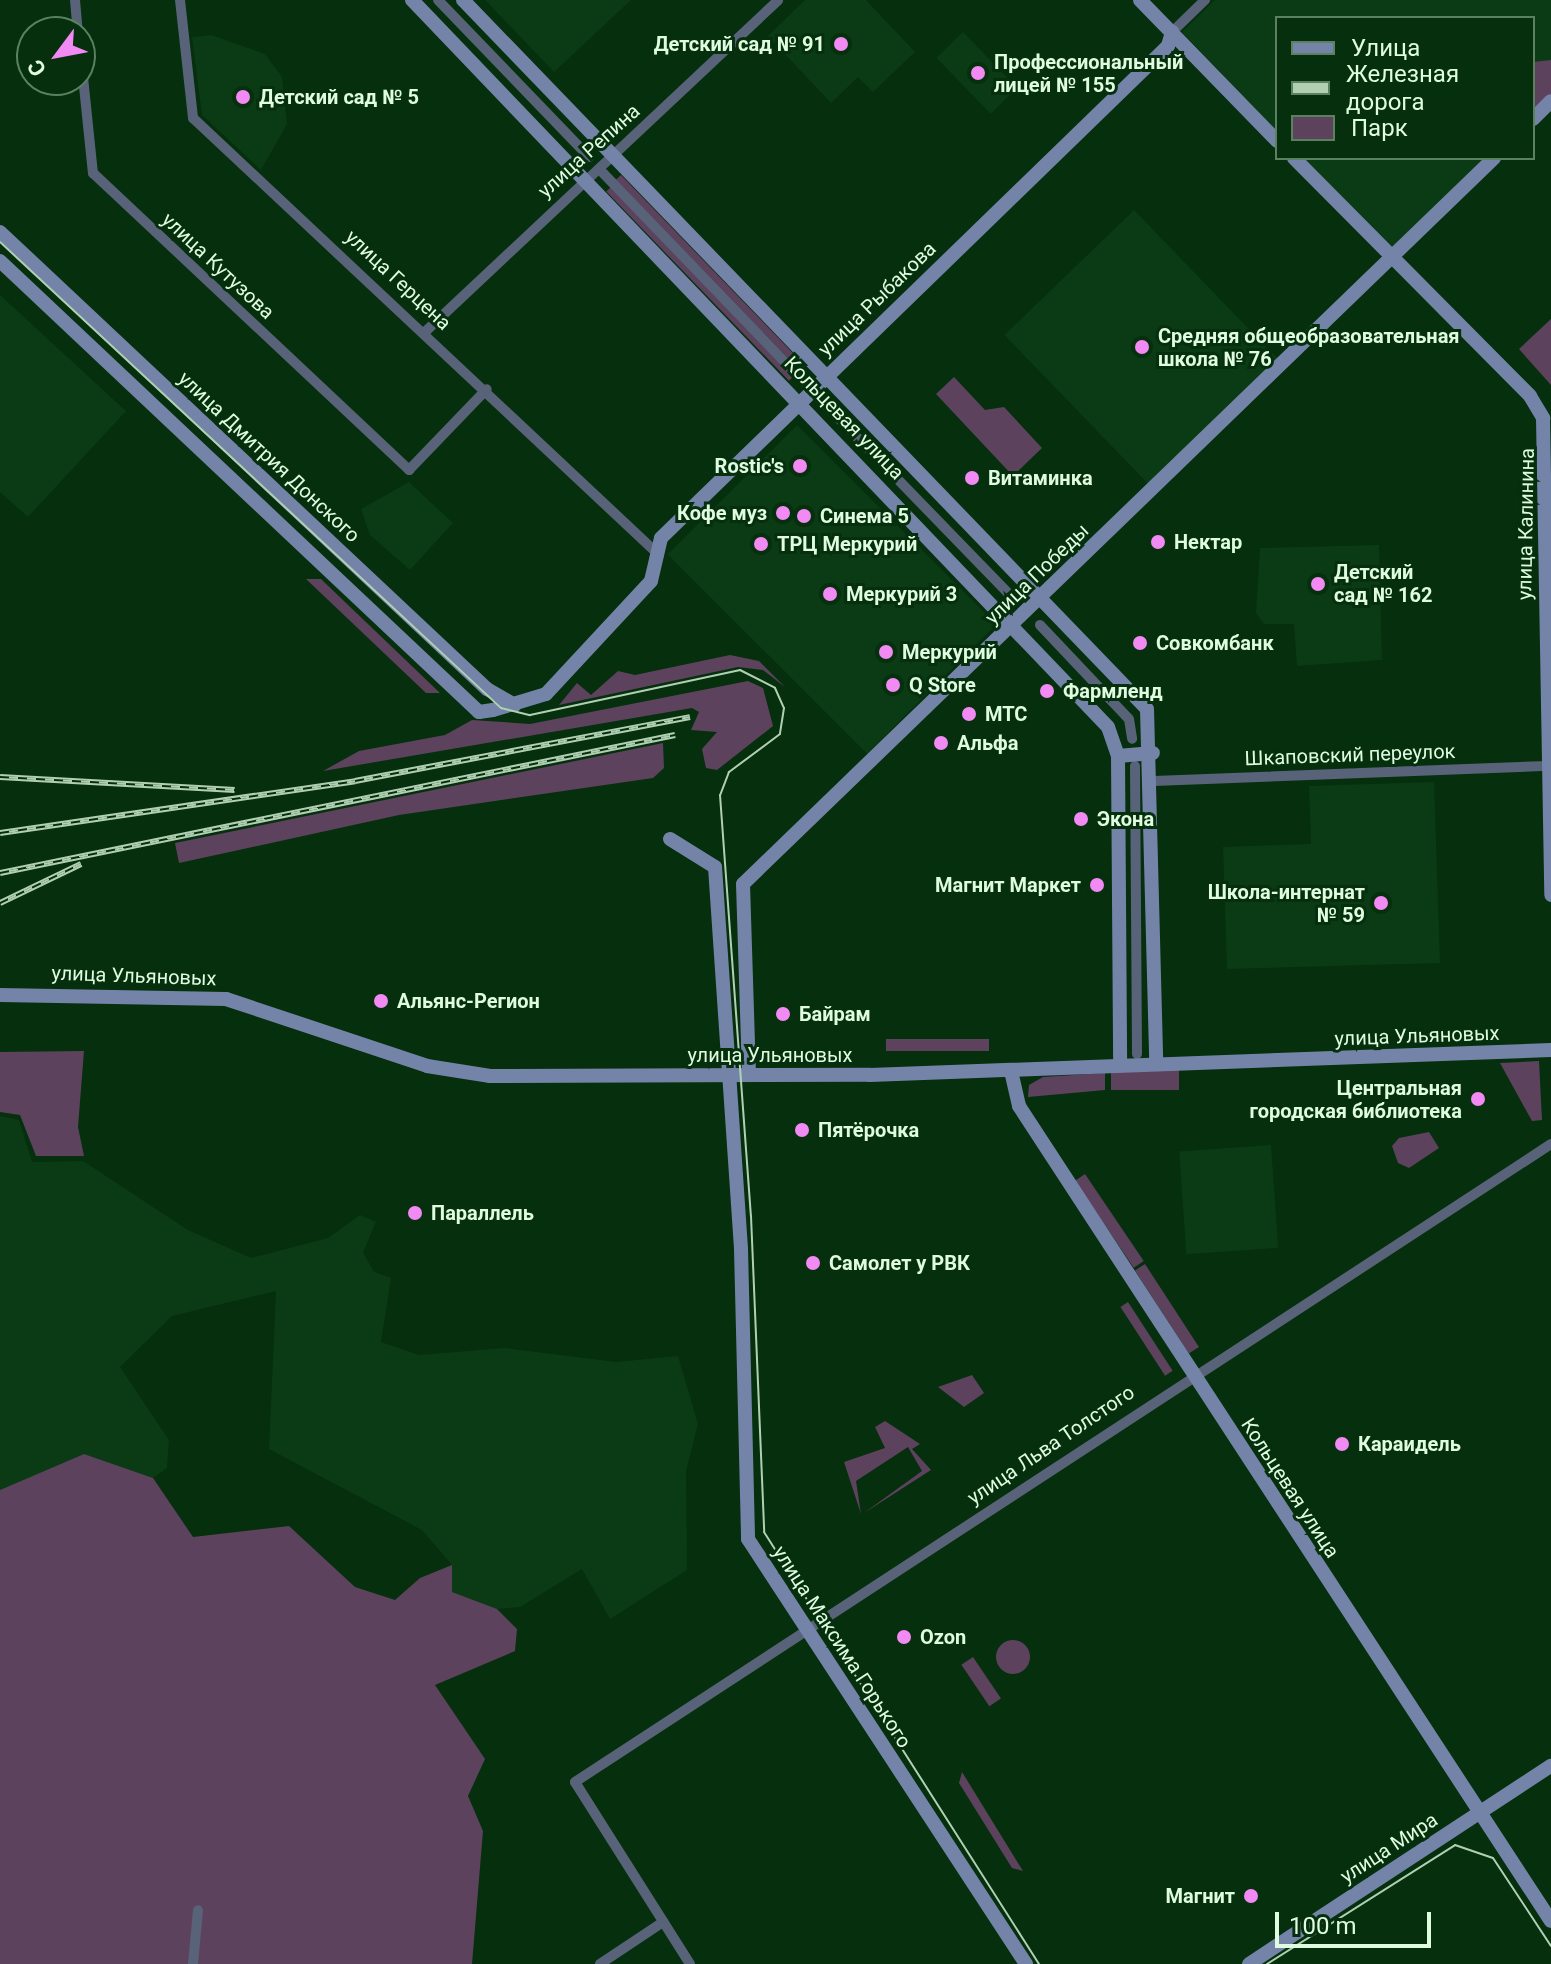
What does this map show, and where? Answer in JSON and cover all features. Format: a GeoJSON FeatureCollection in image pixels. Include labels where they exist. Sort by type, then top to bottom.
{"type":"FeatureCollection","features":[{"type":"Feature","properties":{"kind":"street","name":"улица Герцена"},"geometry":{"type":"LineString","coordinates":[[180,0],[193,118],[426,331],[660,556]]}},
{"type":"Feature","properties":{"kind":"street","name":"Кольцевая улица"},"geometry":{"type":"LineString","coordinates":[[412,0],[1094,707],[1118,756],[1120,1064]]}},
{"type":"Feature","properties":{"kind":"street"},"geometry":{"type":"LineString","coordinates":[[438,0],[589,157]]}},
{"type":"Feature","properties":{"kind":"street","name":"Кольцевая улица"},"geometry":{"type":"LineString","coordinates":[[463,0],[1147,709],[1154,781],[1156,1063]]}},
{"type":"Feature","properties":{"kind":"street","name":"улица Репина"},"geometry":{"type":"LineString","coordinates":[[426,331],[584,176],[612,157],[778,0]]}},
{"type":"Feature","properties":{"kind":"street"},"geometry":{"type":"LineString","coordinates":[[1140,0],[1275,139]]}},
{"type":"Feature","properties":{"kind":"street","name":"улица Рыбакова"},"geometry":{"type":"LineString","coordinates":[[479,712],[515,705],[546,694],[651,581],[660,556],[661,538],[1168,46],[1172,32],[1205,0]]}},
{"type":"Feature","properties":{"kind":"street","name":"улица Кутузова"},"geometry":{"type":"LineString","coordinates":[[85,96],[93,173],[409,470],[487,389]]}},
{"type":"Feature","properties":{"kind":"street"},"geometry":{"type":"LineString","coordinates":[[1535,117],[1551,101]]}},
{"type":"Feature","properties":{"kind":"street","name":"улица Калинина"},"geometry":{"type":"LineString","coordinates":[[1296,160],[1530,396],[1547,436],[1551,895]]}},
{"type":"Feature","properties":{"kind":"street","name":"улица Победы"},"geometry":{"type":"LineString","coordinates":[[749,1075],[743,884],[1492,160]]}},
{"type":"Feature","properties":{"kind":"street"},"geometry":{"type":"LineString","coordinates":[[603,173],[806,384]]}},
{"type":"Feature","properties":{"kind":"street","name":"улица Дмитрия Донского"},"geometry":{"type":"LineString","coordinates":[[0,232],[487,689],[515,705]]}},
{"type":"Feature","properties":{"kind":"street","name":"улица Дмитрия Донского"},"geometry":{"type":"LineString","coordinates":[[0,261],[479,712]]}},
{"type":"Feature","properties":{"kind":"street"},"geometry":{"type":"LineString","coordinates":[[818,397],[1013,598]]}},
{"type":"Feature","properties":{"kind":"street"},"geometry":{"type":"LineString","coordinates":[[1040,625],[1129,719],[1132,739]]}},
{"type":"Feature","properties":{"kind":"street"},"geometry":{"type":"LineString","coordinates":[[1118,756],[1153,753]]}},
{"type":"Feature","properties":{"kind":"street"},"geometry":{"type":"LineString","coordinates":[[1135,766],[1137,1054]]}},
{"type":"Feature","properties":{"kind":"street","name":"Шкаповский переулок"},"geometry":{"type":"LineString","coordinates":[[1154,781],[1548,766]]}},
{"type":"Feature","properties":{"kind":"street","name":"улица Максима Горького"},"geometry":{"type":"LineString","coordinates":[[670,839],[715,867],[729,1075],[748,1539],[1026,1964]]}},
{"type":"Feature","properties":{"kind":"street","name":"улица Ульяновых"},"geometry":{"type":"LineString","coordinates":[[0,995],[226,999],[427,1066],[490,1076],[1011,1071],[1120,1064],[1551,1050]]}},
{"type":"Feature","properties":{"kind":"street","name":"Кольцевая улица"},"geometry":{"type":"LineString","coordinates":[[1011,1071],[1019,1106],[1191,1374],[1551,1921]]}},
{"type":"Feature","properties":{"kind":"street","name":"улица Льва Толстого"},"geometry":{"type":"LineString","coordinates":[[663,1922],[575,1782],[1191,1374],[1551,1144]]}},
{"type":"Feature","properties":{"kind":"street","name":"улица Мира"},"geometry":{"type":"LineString","coordinates":[[1249,1964],[1551,1766]]}},
{"type":"Feature","properties":{"kind":"street"},"geometry":{"type":"LineString","coordinates":[[193,1964],[198,1910]]}},
{"type":"Feature","properties":{"kind":"street"},"geometry":{"type":"LineString","coordinates":[[600,1964],[663,1922],[690,1964]]}},
{"type":"Feature","properties":{"kind":"shaded area"},"geometry":{"type":"Polygon","coordinates":[[[485,0],[631,0],[554,72],[485,0]]]}},
{"type":"Feature","properties":{"kind":"shaded area","name":"Детский сад № 91"},"geometry":{"type":"Polygon","coordinates":[[[805,0],[866,0],[915,52],[873,92],[858,77],[831,103],[768,36],[805,0]]]}},
{"type":"Feature","properties":{"kind":"shaded area"},"geometry":{"type":"Polygon","coordinates":[[[1215,0],[1551,0],[1551,91],[1535,107],[1535,16],[1275,16],[1275,129],[1182,32],[1215,0]]]}},
{"type":"Feature","properties":{"kind":"shaded area","name":"Профессиональный лицей № 155"},"geometry":{"type":"Polygon","coordinates":[[[963,32],[1017,88],[991,114],[936,58],[963,32]]]}},
{"type":"Feature","properties":{"kind":"shaded area","name":"Детский сад № 5"},"geometry":{"type":"Polygon","coordinates":[[[211,35],[265,54],[282,77],[287,124],[261,170],[202,115],[192,37],[211,35]]]}},
{"type":"Feature","properties":{"kind":"shaded area"},"geometry":{"type":"Polygon","coordinates":[[[1305,160],[1482,160],[1391,251],[1305,160]]]}},
{"type":"Feature","properties":{"kind":"shaded area","name":"Средняя общеобразовательная школа № 76"},"geometry":{"type":"Polygon","coordinates":[[[1134,210],[1278,359],[1148,484],[1005,335],[1134,210]]]}},
{"type":"Feature","properties":{"kind":"shaded area"},"geometry":{"type":"Polygon","coordinates":[[[0,295],[126,411],[28,517],[0,492],[0,295]]]}},
{"type":"Feature","properties":{"kind":"shaded area"},"geometry":{"type":"Polygon","coordinates":[[[797,425],[996,624],[867,754],[668,554],[797,425]]]}},
{"type":"Feature","properties":{"kind":"shaded area"},"geometry":{"type":"Polygon","coordinates":[[[409,482],[453,523],[410,570],[370,535],[361,509],[409,482]]]}},
{"type":"Feature","properties":{"kind":"shaded area","name":"Детский сад № 162"},"geometry":{"type":"Polygon","coordinates":[[[1379,545],[1382,660],[1297,666],[1294,624],[1264,624],[1256,613],[1260,548],[1379,545]]]}},
{"type":"Feature","properties":{"kind":"shaded area","name":"Школа-интернат № 59"},"geometry":{"type":"Polygon","coordinates":[[[1434,782],[1440,963],[1227,969],[1223,847],[1311,844],[1309,786],[1434,782]]]}},
{"type":"Feature","properties":{"kind":"shaded area"},"geometry":{"type":"Polygon","coordinates":[[[0,1116],[19,1120],[32,1162],[83,1161],[188,1230],[251,1258],[328,1238],[360,1215],[376,1222],[363,1252],[374,1272],[391,1278],[381,1342],[419,1355],[505,1348],[616,1362],[678,1356],[698,1424],[686,1471],[687,1570],[610,1619],[582,1569],[520,1607],[497,1609],[452,1592],[452,1565],[422,1530],[269,1449],[276,1291],[172,1316],[120,1367],[169,1440],[167,1468],[153,1478],[84,1454],[0,1490],[0,1116]]]}},
{"type":"Feature","properties":{"kind":"shaded area"},"geometry":{"type":"Polygon","coordinates":[[[1271,1145],[1278,1248],[1186,1254],[1179,1151],[1271,1145]]]}},
{"type":"Feature","properties":{"kind":"green space"},"geometry":{"type":"Polygon","coordinates":[[[1551,60],[1551,98],[1535,114],[1535,62],[1551,60]]]}},
{"type":"Feature","properties":{"kind":"green space"},"geometry":{"type":"Polygon","coordinates":[[[621,175],[805,366],[800,370],[616,180],[621,175]]]}},
{"type":"Feature","properties":{"kind":"green space"},"geometry":{"type":"Polygon","coordinates":[[[612,186],[795,375],[789,381],[606,192],[612,186]]]}},
{"type":"Feature","properties":{"kind":"green space"},"geometry":{"type":"Polygon","coordinates":[[[1551,319],[1551,385],[1519,349],[1551,319]]]}},
{"type":"Feature","properties":{"kind":"green space"},"geometry":{"type":"Polygon","coordinates":[[[954,377],[985,410],[1004,407],[1042,448],[1013,476],[936,394],[954,377]]]}},
{"type":"Feature","properties":{"kind":"green space"},"geometry":{"type":"Polygon","coordinates":[[[306,579],[321,579],[440,693],[426,693],[306,579]]]}},
{"type":"Feature","properties":{"kind":"green space"},"geometry":{"type":"Polygon","coordinates":[[[730,655],[759,661],[785,687],[763,670],[738,667],[559,705],[577,683],[591,695],[618,671],[635,675],[730,655]]]}},
{"type":"Feature","properties":{"kind":"green space"},"geometry":{"type":"Polygon","coordinates":[[[748,681],[763,688],[773,726],[717,770],[706,768],[702,749],[717,732],[691,730],[699,712],[692,708],[323,771],[359,751],[445,735],[472,720],[530,724],[748,681]]]}},
{"type":"Feature","properties":{"kind":"green space"},"geometry":{"type":"Polygon","coordinates":[[[663,743],[664,768],[653,778],[399,815],[179,863],[175,843],[663,743]]]}},
{"type":"Feature","properties":{"kind":"green space"},"geometry":{"type":"Polygon","coordinates":[[[886,1039],[989,1039],[989,1051],[886,1051],[886,1039]]]}},
{"type":"Feature","properties":{"kind":"green space"},"geometry":{"type":"Polygon","coordinates":[[[84,1051],[78,1127],[84,1156],[36,1156],[20,1115],[0,1112],[0,1052],[84,1051]]]}},
{"type":"Feature","properties":{"kind":"green space"},"geometry":{"type":"Polygon","coordinates":[[[1539,1061],[1542,1120],[1532,1121],[1500,1063],[1539,1061]]]}},
{"type":"Feature","properties":{"kind":"green space"},"geometry":{"type":"Polygon","coordinates":[[[1111,1070],[1179,1070],[1179,1090],[1111,1090],[1111,1070]]]}},
{"type":"Feature","properties":{"kind":"green space"},"geometry":{"type":"Polygon","coordinates":[[[1105,1073],[1105,1090],[1028,1097],[1029,1085],[1043,1077],[1105,1073]]]}},
{"type":"Feature","properties":{"kind":"green space"},"geometry":{"type":"Polygon","coordinates":[[[1429,1132],[1439,1148],[1409,1168],[1398,1163],[1392,1146],[1399,1138],[1429,1132]]]}},
{"type":"Feature","properties":{"kind":"green space"},"geometry":{"type":"Polygon","coordinates":[[[1085,1174],[1144,1261],[1134,1268],[1075,1181],[1085,1174]]]}},
{"type":"Feature","properties":{"kind":"green space"},"geometry":{"type":"Polygon","coordinates":[[[1145,1264],[1199,1347],[1189,1354],[1135,1271],[1145,1264]]]}},
{"type":"Feature","properties":{"kind":"green space"},"geometry":{"type":"Polygon","coordinates":[[[1128,1302],[1173,1371],[1165,1376],[1120,1307],[1128,1302]]]}},
{"type":"Feature","properties":{"kind":"green space"},"geometry":{"type":"Polygon","coordinates":[[[972,1375],[984,1393],[964,1407],[938,1387],[972,1375]]]}},
{"type":"Feature","properties":{"kind":"green space"},"geometry":{"type":"Polygon","coordinates":[[[885,1421],[920,1444],[912,1449],[931,1470],[864,1513],[922,1471],[908,1447],[856,1481],[861,1514],[844,1462],[885,1448],[875,1427],[885,1421]]]}},
{"type":"Feature","properties":{"kind":"green space"},"geometry":{"type":"Polygon","coordinates":[[[84,1454],[153,1478],[193,1537],[289,1526],[355,1587],[395,1600],[420,1578],[452,1565],[452,1592],[497,1609],[517,1629],[515,1651],[435,1685],[485,1759],[468,1796],[483,1831],[472,1964],[0,1964],[0,1490],[84,1454]]]}},
{"type":"Feature","properties":{"kind":"green space"},"geometry":{"type":"Polygon","coordinates":[[[1013,1640],[1025,1645],[1030,1657],[1025,1669],[1013,1674],[1001,1669],[996,1657],[1001,1645],[1013,1640]]]}},
{"type":"Feature","properties":{"kind":"green space"},"geometry":{"type":"Polygon","coordinates":[[[973,1657],[1001,1698],[989,1706],[961,1665],[973,1657]]]}},
{"type":"Feature","properties":{"kind":"green space"},"geometry":{"type":"Polygon","coordinates":[[[962,1772],[1023,1871],[1012,1868],[959,1783],[962,1772]]]}},
{"type":"Feature","properties":{"kind":"tram line"},"geometry":{"type":"LineString","coordinates":[[0,242],[501,708],[530,715],[740,670],[775,688],[784,708],[780,734],[729,772],[720,795],[751,1216],[764,1532],[1039,1964]]}},
{"type":"Feature","properties":{"kind":"tram line"},"geometry":{"type":"LineString","coordinates":[[1267,1964],[1455,1845],[1493,1858],[1551,1946]]}},
{"type":"Feature","properties":{"kind":"railway"},"geometry":{"type":"LineString","coordinates":[[0,833],[355,781],[690,717]]}},
{"type":"Feature","properties":{"kind":"railway"},"geometry":{"type":"LineString","coordinates":[[0,873],[675,735]]}},
{"type":"Feature","properties":{"kind":"railway"},"geometry":{"type":"LineString","coordinates":[[0,777],[235,790]]}},
{"type":"Feature","properties":{"kind":"railway"},"geometry":{"type":"LineString","coordinates":[[0,903],[81,864]]}},
{"type":"Feature","properties":{"kind":"place","name":"Детский сад № 91"},"geometry":{"type":"Point","coordinates":[841,44]}},
{"type":"Feature","properties":{"kind":"place","name":"Профессиональный лицей № 155"},"geometry":{"type":"Point","coordinates":[978,73]}},
{"type":"Feature","properties":{"kind":"place","name":"Детский сад № 5"},"geometry":{"type":"Point","coordinates":[243,97]}},
{"type":"Feature","properties":{"kind":"place","name":"Средняя общеобразовательная школа № 76"},"geometry":{"type":"Point","coordinates":[1142,347]}},
{"type":"Feature","properties":{"kind":"place","name":"Rostic's"},"geometry":{"type":"Point","coordinates":[800,466]}},
{"type":"Feature","properties":{"kind":"place","name":"Витаминка"},"geometry":{"type":"Point","coordinates":[972,478]}},
{"type":"Feature","properties":{"kind":"place","name":"Кофе муз"},"geometry":{"type":"Point","coordinates":[783,513]}},
{"type":"Feature","properties":{"kind":"place","name":"Синема 5"},"geometry":{"type":"Point","coordinates":[804,516]}},
{"type":"Feature","properties":{"kind":"place","name":"Нектар"},"geometry":{"type":"Point","coordinates":[1158,542]}},
{"type":"Feature","properties":{"kind":"place","name":"ТРЦ Меркурий"},"geometry":{"type":"Point","coordinates":[761,544]}},
{"type":"Feature","properties":{"kind":"place","name":"Детский сад № 162"},"geometry":{"type":"Point","coordinates":[1318,584]}},
{"type":"Feature","properties":{"kind":"place","name":"Меркурий 3"},"geometry":{"type":"Point","coordinates":[830,594]}},
{"type":"Feature","properties":{"kind":"place","name":"Совкомбанк"},"geometry":{"type":"Point","coordinates":[1140,643]}},
{"type":"Feature","properties":{"kind":"place","name":"Меркурий"},"geometry":{"type":"Point","coordinates":[886,652]}},
{"type":"Feature","properties":{"kind":"place","name":"Q Store"},"geometry":{"type":"Point","coordinates":[893,685]}},
{"type":"Feature","properties":{"kind":"place","name":"Фармленд"},"geometry":{"type":"Point","coordinates":[1047,691]}},
{"type":"Feature","properties":{"kind":"place","name":"МТС"},"geometry":{"type":"Point","coordinates":[969,714]}},
{"type":"Feature","properties":{"kind":"place","name":"Альфа"},"geometry":{"type":"Point","coordinates":[941,743]}},
{"type":"Feature","properties":{"kind":"place","name":"Экона"},"geometry":{"type":"Point","coordinates":[1081,819]}},
{"type":"Feature","properties":{"kind":"place","name":"Магнит Маркет"},"geometry":{"type":"Point","coordinates":[1097,885]}},
{"type":"Feature","properties":{"kind":"place","name":"Школа-интернат № 59"},"geometry":{"type":"Point","coordinates":[1381,903]}},
{"type":"Feature","properties":{"kind":"place","name":"Альянс-Регион"},"geometry":{"type":"Point","coordinates":[381,1001]}},
{"type":"Feature","properties":{"kind":"place","name":"Байрам"},"geometry":{"type":"Point","coordinates":[783,1014]}},
{"type":"Feature","properties":{"kind":"place","name":"Центральная городская библиотека"},"geometry":{"type":"Point","coordinates":[1478,1099]}},
{"type":"Feature","properties":{"kind":"place","name":"Пятёрочка"},"geometry":{"type":"Point","coordinates":[802,1130]}},
{"type":"Feature","properties":{"kind":"place","name":"Параллель"},"geometry":{"type":"Point","coordinates":[415,1213]}},
{"type":"Feature","properties":{"kind":"place","name":"Самолет у РВК"},"geometry":{"type":"Point","coordinates":[813,1263]}},
{"type":"Feature","properties":{"kind":"place","name":"Караидель"},"geometry":{"type":"Point","coordinates":[1342,1444]}},
{"type":"Feature","properties":{"kind":"place","name":"Ozon"},"geometry":{"type":"Point","coordinates":[904,1637]}},
{"type":"Feature","properties":{"kind":"place","name":"Магнит"},"geometry":{"type":"Point","coordinates":[1251,1896]}}]}
